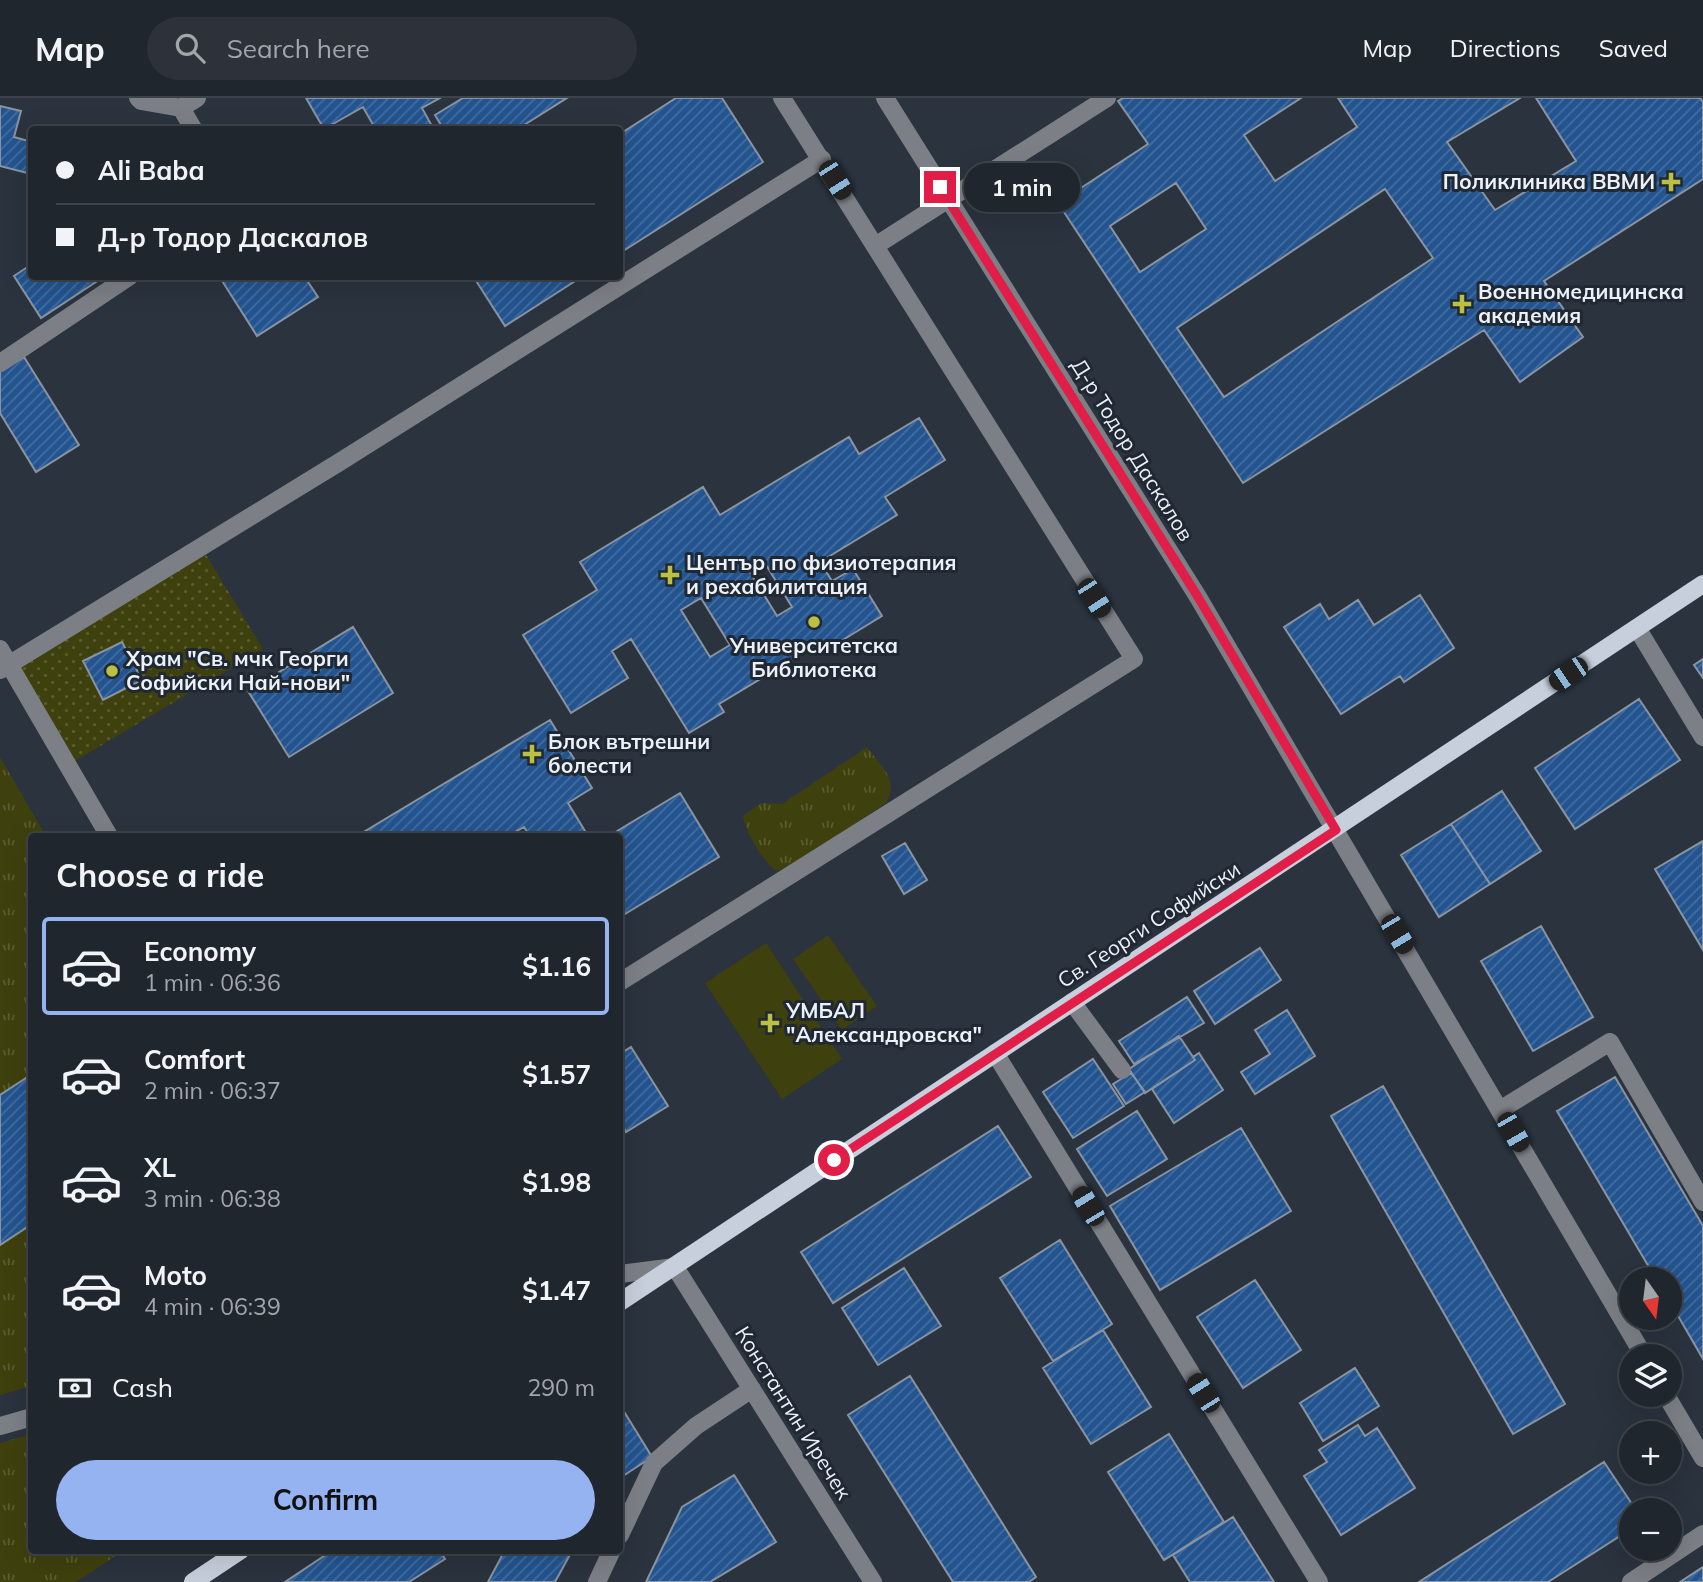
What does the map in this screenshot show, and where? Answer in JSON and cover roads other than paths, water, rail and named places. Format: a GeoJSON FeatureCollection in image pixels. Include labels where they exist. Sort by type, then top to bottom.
{"type":"FeatureCollection","features":[{"type":"Feature","properties":{"kind":"main road","name":"Св. Георги Софийски"},"geometry":{"type":"LineString","coordinates":[[623,1300],[1336,830],[1703,584]]}},
{"type":"Feature","properties":{"kind":"main road"},"geometry":{"type":"LineString","coordinates":[[193,1582],[235,1554]]}},
{"type":"Feature","properties":{"kind":"street"},"geometry":{"type":"LineString","coordinates":[[138,98],[141,102],[181,108],[197,98]]}},
{"type":"Feature","properties":{"kind":"street"},"geometry":{"type":"LineString","coordinates":[[623,980],[1134,659],[782,98]]}},
{"type":"Feature","properties":{"kind":"street","name":"Д-р Тодор Даскалов"},"geometry":{"type":"LineString","coordinates":[[885,98],[1198,597],[1637,1344]]}},
{"type":"Feature","properties":{"kind":"street"},"geometry":{"type":"LineString","coordinates":[[876,246],[944,194],[1107,98]]}},
{"type":"Feature","properties":{"kind":"street"},"geometry":{"type":"LineString","coordinates":[[181,108],[192,126]]}},
{"type":"Feature","properties":{"kind":"street"},"geometry":{"type":"LineString","coordinates":[[107,833],[3,661],[338,463],[822,159]]}},
{"type":"Feature","properties":{"kind":"street"},"geometry":{"type":"LineString","coordinates":[[0,363],[124,280]]}},
{"type":"Feature","properties":{"kind":"street"},"geometry":{"type":"LineString","coordinates":[[1637,628],[1703,737]]}},
{"type":"Feature","properties":{"kind":"street"},"geometry":{"type":"LineString","coordinates":[[1072,1002],[1122,1070]]}},
{"type":"Feature","properties":{"kind":"street"},"geometry":{"type":"LineString","coordinates":[[1500,1110],[1610,1042],[1703,1202]]}},
{"type":"Feature","properties":{"kind":"street"},"geometry":{"type":"LineString","coordinates":[[995,1054],[1319,1582]]}},
{"type":"Feature","properties":{"kind":"street"},"geometry":{"type":"LineString","coordinates":[[623,1274],[675,1267]]}},
{"type":"Feature","properties":{"kind":"street","name":"Константин Иречек"},"geometry":{"type":"LineString","coordinates":[[675,1267],[873,1582]]}},
{"type":"Feature","properties":{"kind":"street"},"geometry":{"type":"LineString","coordinates":[[623,1529],[654,1463],[696,1426],[752,1389]]}},
{"type":"Feature","properties":{"kind":"street"},"geometry":{"type":"LineString","coordinates":[[1673,1407],[1703,1458]]}},
{"type":"Feature","properties":{"kind":"street"},"geometry":{"type":"LineString","coordinates":[[0,1426],[28,1418]]}},
{"type":"Feature","properties":{"kind":"street"},"geometry":{"type":"LineString","coordinates":[[1631,1582],[1703,1534]]}},
{"type":"Feature","properties":{"kind":"street"},"geometry":{"type":"LineString","coordinates":[[597,1582],[610,1554]]}},
{"type":"Feature","properties":{"kind":"place","name":"Поликлиника ВВМИ"},"geometry":{"type":"Point","coordinates":[1671,182]}},
{"type":"Feature","properties":{"kind":"place","name":"Военномедицинска академия"},"geometry":{"type":"Point","coordinates":[1462,304]}},
{"type":"Feature","properties":{"kind":"place","name":"Център по физиотерапия и рехабилитация"},"geometry":{"type":"Point","coordinates":[670,575]}},
{"type":"Feature","properties":{"kind":"place","name":"Университетска Библиотека"},"geometry":{"type":"Point","coordinates":[814,622]}},
{"type":"Feature","properties":{"kind":"place","name":"Храм \"Св. мчк Георги Софийски Най-нови\""},"geometry":{"type":"Point","coordinates":[112,671]}},
{"type":"Feature","properties":{"kind":"place","name":"Блок вътрешни болести"},"geometry":{"type":"Point","coordinates":[532,754]}},
{"type":"Feature","properties":{"kind":"place","name":"УМБАЛ \"Александровска\""},"geometry":{"type":"Point","coordinates":[770,1023]}}]}
